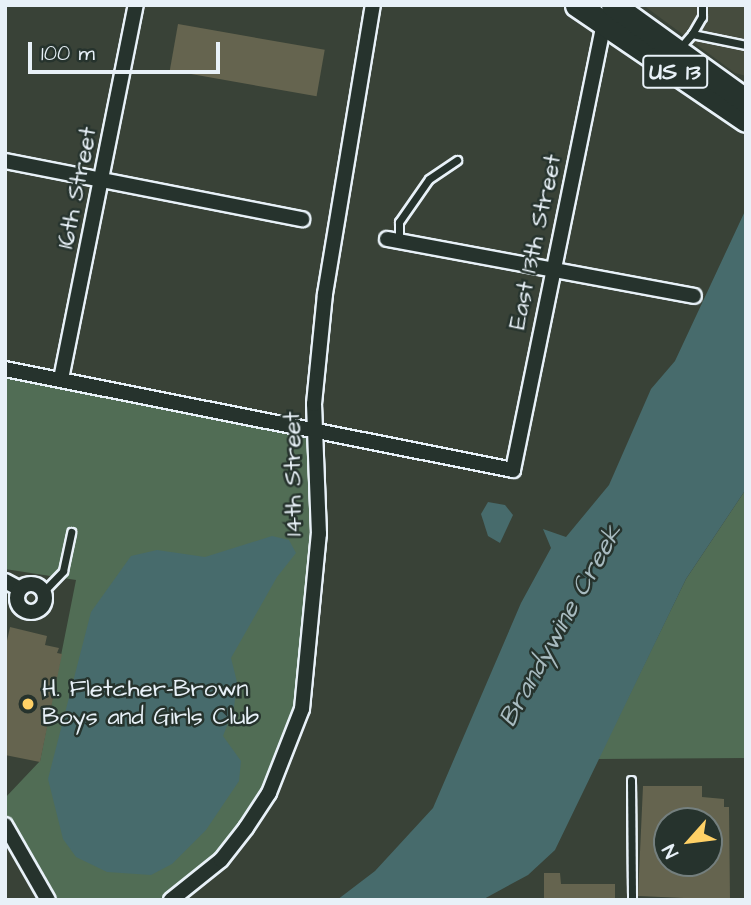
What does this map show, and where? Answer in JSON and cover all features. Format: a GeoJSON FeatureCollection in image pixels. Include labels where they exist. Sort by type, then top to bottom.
{"type":"FeatureCollection","features":[{"type":"Feature","properties":{"kind":"main road","name":"US 13"},"geometry":{"type":"LineString","coordinates":[[577,5],[608,15],[677,52],[746,101]]}},
{"type":"Feature","properties":{"kind":"main road","name":"US 13"},"geometry":{"type":"LineString","coordinates":[[608,15],[746,120]]}},
{"type":"Feature","properties":{"kind":"street","name":"16th Street"},"geometry":{"type":"LineString","coordinates":[[61,379],[104,182],[136,5]]}},
{"type":"Feature","properties":{"kind":"street","name":"14th Street"},"geometry":{"type":"LineString","coordinates":[[171,900],[221,860],[246,828],[269,793],[302,709],[319,534],[314,404],[325,294],[373,5]]}},
{"type":"Feature","properties":{"kind":"street","name":"East 13th Street"},"geometry":{"type":"LineString","coordinates":[[317,432],[513,470],[608,15]]}},
{"type":"Feature","properties":{"kind":"street"},"geometry":{"type":"LineString","coordinates":[[5,161],[302,219]]}},
{"type":"Feature","properties":{"kind":"street"},"geometry":{"type":"LineString","coordinates":[[393,240],[694,296]]}},
{"type":"Feature","properties":{"kind":"street"},"geometry":{"type":"LineString","coordinates":[[5,369],[317,432]]}},
{"type":"Feature","properties":{"kind":"street"},"geometry":{"type":"LineString","coordinates":[[5,581],[20,589]]}},
{"type":"Feature","properties":{"kind":"street"},"geometry":{"type":"LineString","coordinates":[[32,584],[43,592],[43,605],[28,611],[18,601],[20,589],[32,584]]}},
{"type":"Feature","properties":{"kind":"street"},"geometry":{"type":"LineString","coordinates":[[5,825],[48,900]]}},
{"type":"Feature","properties":{"kind":"lane"},"geometry":{"type":"LineString","coordinates":[[677,52],[702,17],[702,5]]}},
{"type":"Feature","properties":{"kind":"lane"},"geometry":{"type":"LineString","coordinates":[[692,34],[746,45]]}},
{"type":"Feature","properties":{"kind":"lane"},"geometry":{"type":"LineString","coordinates":[[393,240],[399,222],[429,179],[457,160]]}},
{"type":"Feature","properties":{"kind":"lane"},"geometry":{"type":"LineString","coordinates":[[43,592],[63,571],[71,531]]}},
{"type":"Feature","properties":{"kind":"lane"},"geometry":{"type":"LineString","coordinates":[[631,780],[632,900]]}},
{"type":"Feature","properties":{"kind":"shaded area"},"geometry":{"type":"Polygon","coordinates":[[[643,5],[746,5],[746,76],[735,73],[643,5]]]}},
{"type":"Feature","properties":{"kind":"green space"},"geometry":{"type":"Polygon","coordinates":[[[5,376],[307,437],[311,574],[302,704],[260,806],[218,855],[160,900],[58,900],[5,815],[5,798],[40,761],[76,580],[5,569],[5,376]]]}},
{"type":"Feature","properties":{"kind":"green space"},"geometry":{"type":"Polygon","coordinates":[[[746,489],[746,758],[598,759],[686,579],[746,489]]]}},
{"type":"Feature","properties":{"kind":"water","name":"Brandywine Creek"},"geometry":{"type":"Polygon","coordinates":[[[746,209],[746,489],[686,579],[555,850],[528,875],[482,900],[337,900],[375,871],[433,808],[521,603],[551,548],[543,529],[566,537],[609,485],[651,389],[675,361],[746,209]]]}},
{"type":"Feature","properties":{"kind":"water"},"geometry":{"type":"Polygon","coordinates":[[[488,502],[505,505],[513,515],[500,543],[488,536],[481,514],[488,502]]]}},
{"type":"Feature","properties":{"kind":"water"},"geometry":{"type":"Polygon","coordinates":[[[272,536],[289,540],[296,553],[277,577],[231,658],[237,682],[234,708],[223,736],[241,761],[239,781],[206,830],[172,864],[151,875],[107,872],[76,857],[63,839],[48,779],[91,612],[131,556],[157,550],[205,557],[272,536]]]}},
{"type":"Feature","properties":{"kind":"building"},"geometry":{"type":"Polygon","coordinates":[[[178,24],[325,50],[317,96],[170,70],[178,24]]]}},
{"type":"Feature","properties":{"kind":"building","name":"H. Fletcher-Brown Boys and Girls Club"},"geometry":{"type":"Polygon","coordinates":[[[10,627],[47,636],[45,645],[59,648],[57,653],[62,654],[40,762],[5,755],[5,650],[10,627]]]}},
{"type":"Feature","properties":{"kind":"building"},"geometry":{"type":"Polygon","coordinates":[[[643,786],[702,786],[702,797],[724,799],[724,807],[729,807],[730,900],[638,896],[643,786]]]}},
{"type":"Feature","properties":{"kind":"building"},"geometry":{"type":"Polygon","coordinates":[[[544,873],[560,873],[561,884],[615,884],[615,900],[544,898],[544,873]]]}},
{"type":"Feature","properties":{"kind":"place","name":"H. Fletcher-Brown Boys and Girls Club"},"geometry":{"type":"Point","coordinates":[28,704]}}]}
